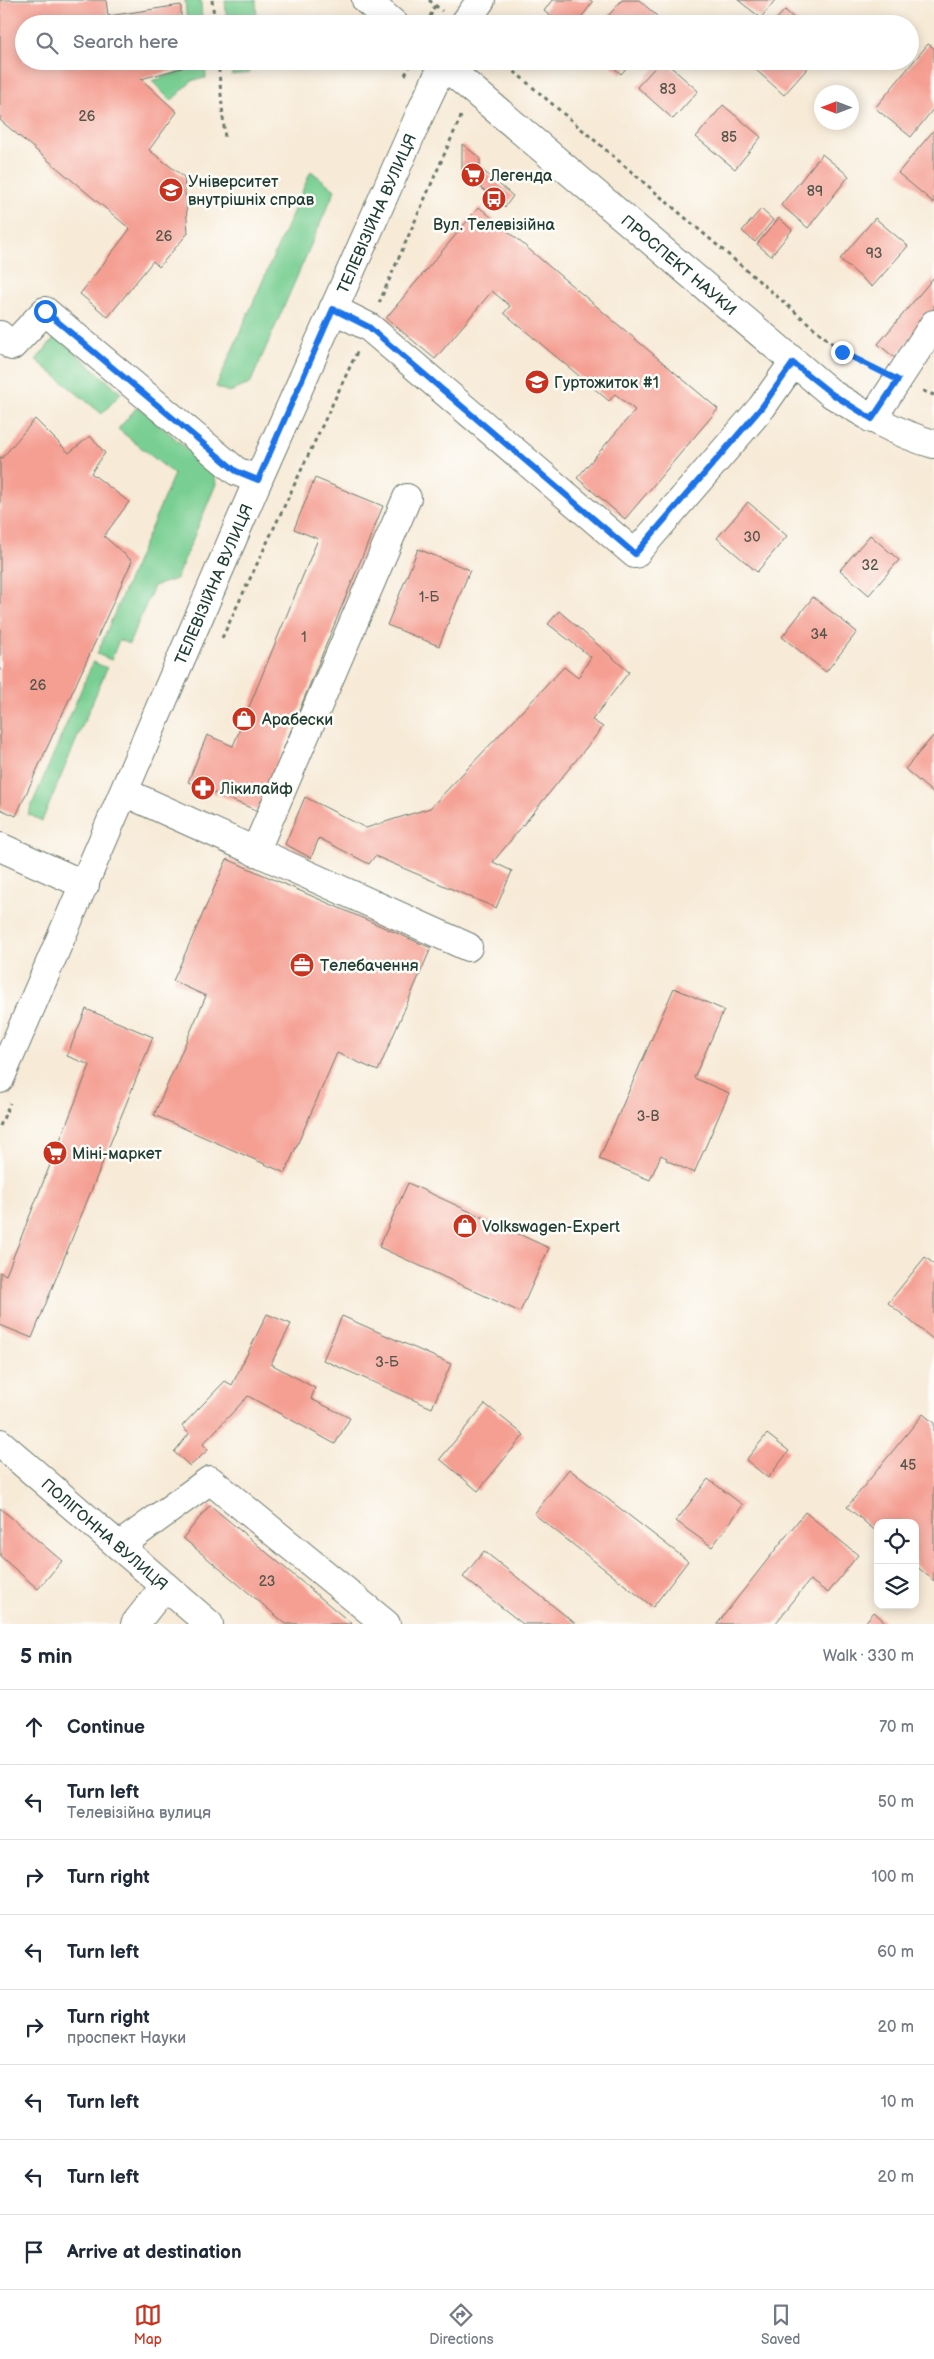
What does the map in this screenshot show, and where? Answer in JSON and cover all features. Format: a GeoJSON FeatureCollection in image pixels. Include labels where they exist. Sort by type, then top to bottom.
{"type":"FeatureCollection","features":[{"type":"Feature","properties":{"kind":"street"},"geometry":{"type":"LineString","coordinates":[[366,0],[384,15]]}},
{"type":"Feature","properties":{"kind":"street"},"geometry":{"type":"LineString","coordinates":[[470,15],[481,0]]}},
{"type":"Feature","properties":{"kind":"street","name":"ТЕЛЕВІЗІЙНА ВУЛИЦЯ"},"geometry":{"type":"LineString","coordinates":[[6,1089],[85,884],[124,792],[258,480],[438,70]]}},
{"type":"Feature","properties":{"kind":"street","name":"ПРОСПЕКТ НАУКИ"},"geometry":{"type":"LineString","coordinates":[[451,70],[793,363],[832,394],[872,419],[906,435],[934,444]]}},
{"type":"Feature","properties":{"kind":"street"},"geometry":{"type":"LineString","coordinates":[[333,309],[369,327],[635,554],[762,407],[793,363]]}},
{"type":"Feature","properties":{"kind":"street"},"geometry":{"type":"LineString","coordinates":[[0,335],[12,346],[45,311],[236,471],[258,480]]}},
{"type":"Feature","properties":{"kind":"street"},"geometry":{"type":"LineString","coordinates":[[872,419],[934,324]]}},
{"type":"Feature","properties":{"kind":"street"},"geometry":{"type":"LineString","coordinates":[[255,852],[407,498]]}},
{"type":"Feature","properties":{"kind":"street"},"geometry":{"type":"LineString","coordinates":[[124,792],[468,946]]}},
{"type":"Feature","properties":{"kind":"street"},"geometry":{"type":"LineString","coordinates":[[0,847],[85,884]]}},
{"type":"Feature","properties":{"kind":"street","name":"ПОЛІГОННА ВУЛИЦЯ"},"geometry":{"type":"LineString","coordinates":[[0,1443],[209,1624]]}},
{"type":"Feature","properties":{"kind":"street"},"geometry":{"type":"LineString","coordinates":[[119,1546],[210,1480],[386,1624]]}},
{"type":"Feature","properties":{"kind":"street"},"geometry":{"type":"LineString","coordinates":[[135,1624],[165,1586]]}},
{"type":"Feature","properties":{"kind":"path"},"geometry":{"type":"LineString","coordinates":[[212,0],[213,15]]}},
{"type":"Feature","properties":{"kind":"path"},"geometry":{"type":"LineString","coordinates":[[431,15],[435,5]]}},
{"type":"Feature","properties":{"kind":"path"},"geometry":{"type":"LineString","coordinates":[[219,70],[225,139]]}},
{"type":"Feature","properties":{"kind":"path"},"geometry":{"type":"LineString","coordinates":[[513,70],[842,352],[898,380],[934,395]]}},
{"type":"Feature","properties":{"kind":"path"},"geometry":{"type":"LineString","coordinates":[[221,641],[369,327],[453,130]]}},
{"type":"Feature","properties":{"kind":"path"},"geometry":{"type":"LineString","coordinates":[[0,1126],[6,1089]]}},
{"type":"Feature","properties":{"kind":"green space"},"geometry":{"type":"Polygon","coordinates":[[[185,0],[201,0],[202,15],[186,15],[185,0]]]}},
{"type":"Feature","properties":{"kind":"green space"},"geometry":{"type":"Polygon","coordinates":[[[225,0],[256,0],[257,15],[226,15],[225,0]]]}},
{"type":"Feature","properties":{"kind":"green space"},"geometry":{"type":"Polygon","coordinates":[[[185,70],[206,70],[206,78],[193,80],[171,101],[152,81],[185,70]]]}},
{"type":"Feature","properties":{"kind":"green space"},"geometry":{"type":"Polygon","coordinates":[[[232,70],[251,70],[249,73],[232,75],[232,70]]]}},
{"type":"Feature","properties":{"kind":"green space"},"geometry":{"type":"Polygon","coordinates":[[[311,171],[335,190],[250,384],[229,392],[216,387],[311,171]]]}},
{"type":"Feature","properties":{"kind":"green space"},"geometry":{"type":"Polygon","coordinates":[[[56,336],[121,393],[102,414],[36,360],[56,336]]]}},
{"type":"Feature","properties":{"kind":"green space"},"geometry":{"type":"Polygon","coordinates":[[[138,406],[214,472],[216,484],[176,579],[154,586],[129,644],[119,640],[111,660],[97,654],[174,474],[118,429],[138,406]]]}},
{"type":"Feature","properties":{"kind":"green space"},"geometry":{"type":"Polygon","coordinates":[[[93,662],[107,668],[42,821],[28,814],[93,662]]]}},
{"type":"Feature","properties":{"kind":"building"},"geometry":{"type":"Polygon","coordinates":[[[0,0],[106,0],[108,15],[15,15],[15,70],[175,70],[141,79],[177,112],[149,150],[184,177],[188,233],[159,267],[153,261],[108,317],[80,294],[130,229],[0,120],[0,0]]]}},
{"type":"Feature","properties":{"kind":"building"},"geometry":{"type":"Polygon","coordinates":[[[552,0],[590,0],[593,2],[583,15],[549,15],[544,11],[552,0]]]}},
{"type":"Feature","properties":{"kind":"building"},"geometry":{"type":"Polygon","coordinates":[[[622,0],[639,0],[656,15],[609,15],[622,0]]]}},
{"type":"Feature","properties":{"kind":"building"},"geometry":{"type":"Polygon","coordinates":[[[738,0],[775,0],[763,15],[757,15],[738,0]]]}},
{"type":"Feature","properties":{"kind":"building"},"geometry":{"type":"Polygon","coordinates":[[[181,5],[181,15],[115,15],[181,5]]]}},
{"type":"Feature","properties":{"kind":"building"},"geometry":{"type":"Polygon","coordinates":[[[785,10],[790,15],[780,15],[785,10]]]}},
{"type":"Feature","properties":{"kind":"building"},"geometry":{"type":"Polygon","coordinates":[[[928,44],[934,48],[934,108],[911,137],[875,108],[906,70],[919,70],[919,55],[928,44]]]}},
{"type":"Feature","properties":{"kind":"building"},"geometry":{"type":"Polygon","coordinates":[[[616,70],[625,70],[621,74],[616,70]]]}},
{"type":"Feature","properties":{"kind":"building"},"geometry":{"type":"Polygon","coordinates":[[[653,70],[674,70],[698,91],[673,119],[637,87],[653,70]]]}},
{"type":"Feature","properties":{"kind":"building"},"geometry":{"type":"Polygon","coordinates":[[[756,70],[806,70],[784,95],[756,70]]]}},
{"type":"Feature","properties":{"kind":"building"},"geometry":{"type":"Polygon","coordinates":[[[723,105],[761,137],[735,169],[696,137],[723,105]]]}},
{"type":"Feature","properties":{"kind":"building"},"geometry":{"type":"Polygon","coordinates":[[[934,132],[934,203],[898,173],[934,132]]]}},
{"type":"Feature","properties":{"kind":"building"},"geometry":{"type":"Polygon","coordinates":[[[462,144],[480,158],[480,168],[513,196],[505,207],[462,172],[462,144]]]}},
{"type":"Feature","properties":{"kind":"building"},"geometry":{"type":"Polygon","coordinates":[[[822,154],[849,176],[808,228],[781,205],[822,154]]]}},
{"type":"Feature","properties":{"kind":"building"},"geometry":{"type":"Polygon","coordinates":[[[479,207],[718,409],[625,519],[577,478],[635,410],[615,394],[609,401],[504,313],[510,306],[492,291],[435,359],[386,318],[479,207]]]}},
{"type":"Feature","properties":{"kind":"building"},"geometry":{"type":"Polygon","coordinates":[[[761,209],[773,220],[755,242],[742,231],[761,209]]]}},
{"type":"Feature","properties":{"kind":"building"},"geometry":{"type":"Polygon","coordinates":[[[779,218],[792,230],[771,256],[757,244],[779,218]]]}},
{"type":"Feature","properties":{"kind":"building"},"geometry":{"type":"Polygon","coordinates":[[[875,218],[908,246],[872,287],[840,259],[875,218]]]}},
{"type":"Feature","properties":{"kind":"building"},"geometry":{"type":"Polygon","coordinates":[[[934,277],[934,310],[895,358],[878,344],[934,277]]]}},
{"type":"Feature","properties":{"kind":"building"},"geometry":{"type":"Polygon","coordinates":[[[35,419],[69,453],[90,436],[105,453],[91,473],[129,502],[104,536],[132,561],[16,816],[0,809],[0,457],[2,458],[35,419]]]}},
{"type":"Feature","properties":{"kind":"building"},"geometry":{"type":"Polygon","coordinates":[[[315,478],[383,506],[258,811],[188,782],[207,735],[233,746],[318,539],[294,529],[315,478]]]}},
{"type":"Feature","properties":{"kind":"building"},"geometry":{"type":"Polygon","coordinates":[[[748,502],[787,536],[757,572],[717,538],[748,502]]]}},
{"type":"Feature","properties":{"kind":"building"},"geometry":{"type":"Polygon","coordinates":[[[870,535],[899,560],[869,595],[840,570],[870,535]]]}},
{"type":"Feature","properties":{"kind":"building"},"geometry":{"type":"Polygon","coordinates":[[[418,549],[470,570],[439,646],[387,625],[418,549]]]}},
{"type":"Feature","properties":{"kind":"building"},"geometry":{"type":"Polygon","coordinates":[[[813,597],[857,632],[826,672],[782,637],[813,597]]]}},
{"type":"Feature","properties":{"kind":"building"},"geometry":{"type":"Polygon","coordinates":[[[559,611],[629,672],[592,720],[603,727],[493,862],[512,871],[496,908],[375,856],[369,864],[319,838],[311,858],[285,844],[305,797],[366,828],[430,808],[564,667],[578,678],[591,657],[548,624],[559,611]]]}},
{"type":"Feature","properties":{"kind":"building"},"geometry":{"type":"Polygon","coordinates":[[[934,735],[934,794],[905,769],[934,735]]]}},
{"type":"Feature","properties":{"kind":"building","name":"Телебачення"},"geometry":{"type":"Polygon","coordinates":[[[227,859],[431,948],[378,1071],[337,1053],[285,1173],[154,1115],[206,996],[173,981],[227,859]]]}},
{"type":"Feature","properties":{"kind":"building"},"geometry":{"type":"Polygon","coordinates":[[[674,988],[724,1010],[694,1078],[729,1093],[694,1173],[666,1160],[667,1158],[661,1155],[650,1180],[599,1159],[674,988]]]}},
{"type":"Feature","properties":{"kind":"building"},"geometry":{"type":"Polygon","coordinates":[[[86,1009],[153,1037],[32,1338],[0,1325],[0,1272],[6,1275],[90,1065],[67,1056],[86,1009]]]}},
{"type":"Feature","properties":{"kind":"building"},"geometry":{"type":"Polygon","coordinates":[[[408,1183],[549,1248],[520,1312],[379,1247],[408,1183]]]}},
{"type":"Feature","properties":{"kind":"building"},"geometry":{"type":"Polygon","coordinates":[[[925,1257],[934,1264],[934,1340],[888,1303],[925,1257]]]}},
{"type":"Feature","properties":{"kind":"building"},"geometry":{"type":"Polygon","coordinates":[[[267,1314],[291,1324],[271,1364],[315,1388],[311,1399],[350,1418],[335,1444],[248,1396],[203,1444],[208,1450],[190,1466],[174,1452],[189,1434],[182,1426],[225,1381],[232,1385],[267,1314]]]}},
{"type":"Feature","properties":{"kind":"building"},"geometry":{"type":"Polygon","coordinates":[[[342,1316],[451,1364],[432,1408],[323,1360],[342,1316]]]}},
{"type":"Feature","properties":{"kind":"building"},"geometry":{"type":"Polygon","coordinates":[[[485,1404],[524,1435],[478,1491],[440,1459],[485,1404]]]}},
{"type":"Feature","properties":{"kind":"building"},"geometry":{"type":"Polygon","coordinates":[[[923,1414],[934,1423],[934,1581],[919,1568],[919,1519],[874,1519],[874,1530],[847,1507],[923,1414]]]}},
{"type":"Feature","properties":{"kind":"building"},"geometry":{"type":"Polygon","coordinates":[[[767,1434],[789,1451],[768,1478],[746,1460],[767,1434]]]}},
{"type":"Feature","properties":{"kind":"building"},"geometry":{"type":"Polygon","coordinates":[[[569,1469],[688,1561],[653,1607],[534,1514],[569,1469]]]}},
{"type":"Feature","properties":{"kind":"building"},"geometry":{"type":"Polygon","coordinates":[[[708,1479],[743,1505],[712,1547],[676,1521],[708,1479]]]}},
{"type":"Feature","properties":{"kind":"building"},"geometry":{"type":"Polygon","coordinates":[[[210,1505],[352,1624],[286,1624],[183,1538],[210,1505]]]}},
{"type":"Feature","properties":{"kind":"building"},"geometry":{"type":"Polygon","coordinates":[[[0,1508],[62,1561],[38,1589],[0,1556],[0,1508]]]}},
{"type":"Feature","properties":{"kind":"building"},"geometry":{"type":"Polygon","coordinates":[[[805,1512],[858,1555],[828,1593],[810,1580],[775,1624],[717,1624],[805,1512]]]}},
{"type":"Feature","properties":{"kind":"building"},"geometry":{"type":"Polygon","coordinates":[[[484,1551],[576,1624],[523,1624],[463,1577],[484,1551]]]}},
{"type":"Feature","properties":{"kind":"building"},"geometry":{"type":"Polygon","coordinates":[[[874,1612],[887,1624],[864,1624],[874,1612]]]}},
{"type":"Feature","properties":{"kind":"place","name":"Легенда"},"geometry":{"type":"Point","coordinates":[473,175]}},
{"type":"Feature","properties":{"kind":"place","name":"Університет внутрішніх справ"},"geometry":{"type":"Point","coordinates":[171,190]}},
{"type":"Feature","properties":{"kind":"place","name":"Вул. Телевізійна"},"geometry":{"type":"Point","coordinates":[494,199]}},
{"type":"Feature","properties":{"kind":"place","name":"Гуртожиток #1"},"geometry":{"type":"Point","coordinates":[537,382]}},
{"type":"Feature","properties":{"kind":"place","name":"Арабески"},"geometry":{"type":"Point","coordinates":[244,719]}},
{"type":"Feature","properties":{"kind":"place","name":"Лікилайф"},"geometry":{"type":"Point","coordinates":[203,788]}},
{"type":"Feature","properties":{"kind":"place","name":"Телебачення"},"geometry":{"type":"Point","coordinates":[302,965]}},
{"type":"Feature","properties":{"kind":"place","name":"Міні-маркет"},"geometry":{"type":"Point","coordinates":[55,1153]}},
{"type":"Feature","properties":{"kind":"place","name":"Volkswagen-Expert"},"geometry":{"type":"Point","coordinates":[465,1226]}},
{"type":"Feature","properties":{"kind":"route"},"geometry":{"type":"LineString","coordinates":[[45,311],[236,471],[258,480],[333,309],[369,327],[635,554],[762,407],[793,363],[832,394],[872,419],[898,380],[842,352]]}}]}
